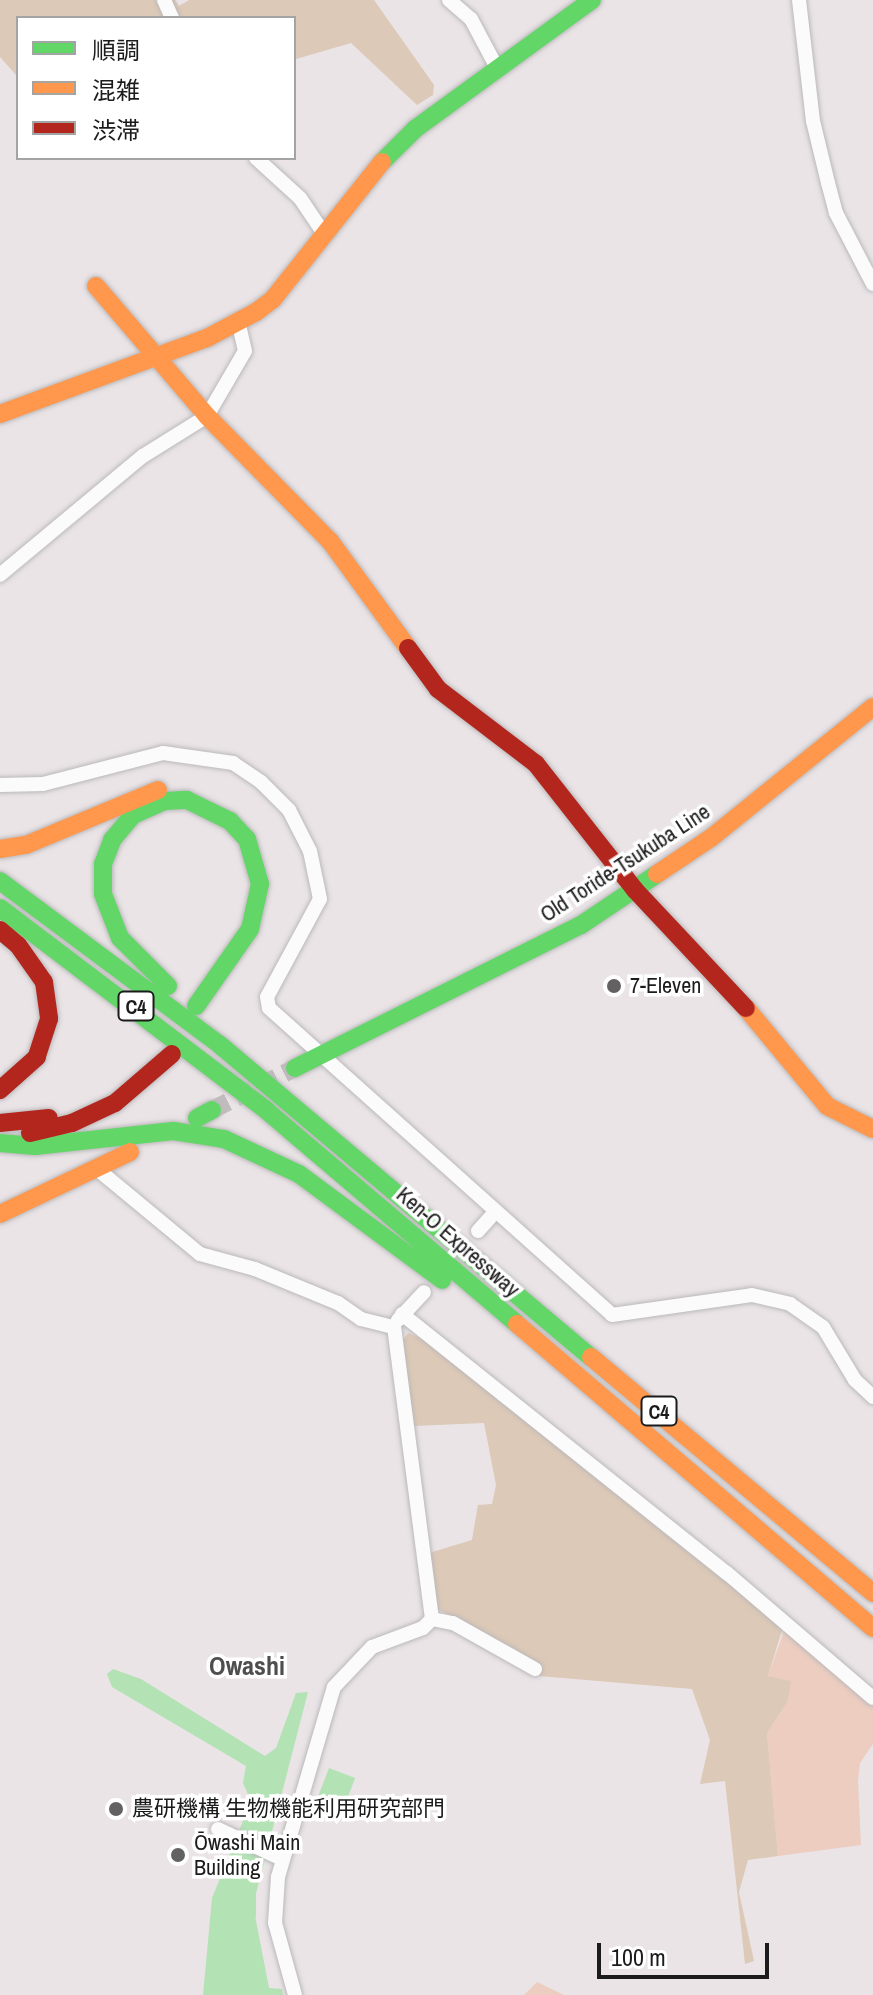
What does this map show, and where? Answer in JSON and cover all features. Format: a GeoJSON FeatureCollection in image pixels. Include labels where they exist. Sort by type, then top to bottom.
{"type":"FeatureCollection","features":[{"type":"Feature","properties":{"kind":"main road"},"geometry":{"type":"LineString","coordinates":[[0,414],[239,324],[273,299],[415,129],[592,0]]}},
{"type":"Feature","properties":{"kind":"main road"},"geometry":{"type":"LineString","coordinates":[[96,286],[207,416],[330,541],[438,689],[536,764],[635,890],[748,1010],[827,1106],[873,1129]]}},
{"type":"Feature","properties":{"kind":"main road","name":"Old Toride-Tsukuba Line"},"geometry":{"type":"LineString","coordinates":[[295,1068],[581,925],[712,837],[873,707]]}},
{"type":"Feature","properties":{"kind":"main road"},"geometry":{"type":"LineString","coordinates":[[0,849],[53,835],[150,792],[193,790],[237,811],[266,848],[272,893],[252,949],[201,1010],[250,929],[260,884],[247,839],[230,821],[187,800],[165,801],[133,815],[107,853],[103,894],[120,938],[161,981],[379,1162],[444,1229]]}},
{"type":"Feature","properties":{"kind":"main road","name":"Ken-O Expressway"},"geometry":{"type":"LineString","coordinates":[[0,881],[220,1045],[444,1229],[873,1593]]}},
{"type":"Feature","properties":{"kind":"main road","name":"Ken-O Expressway"},"geometry":{"type":"LineString","coordinates":[[0,908],[245,1093],[873,1628]]}},
{"type":"Feature","properties":{"kind":"main road"},"geometry":{"type":"LineString","coordinates":[[0,930],[18,945],[44,982],[49,1019],[37,1057],[25,1073],[0,1090]]}},
{"type":"Feature","properties":{"kind":"main road"},"geometry":{"type":"LineString","coordinates":[[0,1123],[47,1118],[94,1102],[166,1052],[140,1085],[93,1114],[41,1130],[0,1133]]}},
{"type":"Feature","properties":{"kind":"main road"},"geometry":{"type":"LineString","coordinates":[[0,1143],[35,1146],[173,1131],[252,1148],[332,1196],[611,1405]]}},
{"type":"Feature","properties":{"kind":"main road"},"geometry":{"type":"LineString","coordinates":[[0,1214],[130,1152]]}},
{"type":"Feature","properties":{"kind":"street"},"geometry":{"type":"LineString","coordinates":[[451,0],[471,19],[497,68]]}},
{"type":"Feature","properties":{"kind":"street"},"geometry":{"type":"LineString","coordinates":[[799,0],[813,121],[828,183],[836,213],[873,284]]}},
{"type":"Feature","properties":{"kind":"street"},"geometry":{"type":"LineString","coordinates":[[258,160],[300,198],[325,235]]}},
{"type":"Feature","properties":{"kind":"street"},"geometry":{"type":"LineString","coordinates":[[0,575],[143,456],[207,416],[245,351],[239,324]]}},
{"type":"Feature","properties":{"kind":"street"},"geometry":{"type":"LineString","coordinates":[[0,785],[43,784],[163,753],[233,763],[261,782],[289,810],[310,851],[320,899],[267,997],[269,1008],[324,1054],[612,1315],[752,1295],[790,1304],[823,1327],[855,1380],[873,1397]]}},
{"type":"Feature","properties":{"kind":"street"},"geometry":{"type":"LineString","coordinates":[[96,1168],[200,1254],[255,1269],[338,1303],[361,1319],[398,1320],[727,1573],[873,1698]]}},
{"type":"Feature","properties":{"kind":"street"},"geometry":{"type":"LineString","coordinates":[[478,1231],[495,1212]]}},
{"type":"Feature","properties":{"kind":"street"},"geometry":{"type":"LineString","coordinates":[[424,1292],[398,1320],[432,1619]]}},
{"type":"Feature","properties":{"kind":"street"},"geometry":{"type":"LineString","coordinates":[[432,1619],[453,1623],[535,1669]]}},
{"type":"Feature","properties":{"kind":"street"},"geometry":{"type":"LineString","coordinates":[[295,1995],[275,1923],[276,1856],[334,1687],[372,1647],[423,1628],[432,1619]]}},
{"type":"Feature","properties":{"kind":"street"},"geometry":{"type":"LineString","coordinates":[[218,1829],[276,1856]]}},
{"type":"Feature","properties":{"kind":"shaded area"},"geometry":{"type":"Polygon","coordinates":[[[0,0],[175,0],[179,6],[189,0],[374,0],[434,85],[433,95],[417,105],[351,43],[296,59],[296,16],[16,16],[16,75],[0,57],[0,0]]]}},
{"type":"Feature","properties":{"kind":"shaded area"},"geometry":{"type":"Polygon","coordinates":[[[408,1333],[425,1340],[783,1627],[768,1676],[791,1681],[788,1701],[767,1733],[778,1856],[748,1860],[739,1892],[754,1961],[745,1964],[725,1781],[700,1784],[710,1740],[692,1689],[539,1676],[541,1670],[435,1607],[429,1553],[472,1540],[478,1505],[492,1504],[496,1485],[484,1423],[414,1426],[403,1340],[408,1333]]]}},
{"type":"Feature","properties":{"kind":"shaded area"},"geometry":{"type":"Polygon","coordinates":[[[784,1631],[873,1703],[873,1744],[860,1763],[858,1781],[861,1845],[778,1856],[767,1733],[788,1701],[790,1681],[768,1676],[784,1631]]]}},
{"type":"Feature","properties":{"kind":"shaded area"},"geometry":{"type":"Polygon","coordinates":[[[113,1669],[141,1679],[265,1756],[276,1748],[296,1693],[308,1692],[253,1905],[269,1988],[282,1989],[283,1995],[203,1995],[212,1898],[251,1801],[243,1783],[246,1766],[112,1687],[107,1674],[113,1669]]]}},
{"type":"Feature","properties":{"kind":"shaded area"},"geometry":{"type":"Polygon","coordinates":[[[329,1768],[355,1778],[339,1819],[313,1809],[329,1768]]]}},
{"type":"Feature","properties":{"kind":"shaded area"},"geometry":{"type":"Polygon","coordinates":[[[537,1982],[564,1995],[524,1995],[537,1982]]]}},
{"type":"Feature","properties":{"kind":"waterway"},"geometry":{"type":"LineString","coordinates":[[254,1895],[254,1916]]}},
{"type":"Feature","properties":{"kind":"tunnel"},"geometry":{"type":"LineString","coordinates":[[212,1110],[295,1068]]}},
{"type":"Feature","properties":{"kind":"traffic: fast"},"geometry":{"type":"LineString","coordinates":[[382,162],[415,129],[592,0]]}},
{"type":"Feature","properties":{"kind":"traffic: fast"},"geometry":{"type":"LineString","coordinates":[[168,986],[120,938],[103,894],[103,864],[112,840],[133,815],[165,801],[187,800],[230,821],[247,839],[260,884],[250,929],[196,1006]]}},
{"type":"Feature","properties":{"kind":"traffic: fast"},"geometry":{"type":"LineString","coordinates":[[295,1068],[581,925],[657,874]]}},
{"type":"Feature","properties":{"kind":"traffic: fast"},"geometry":{"type":"LineString","coordinates":[[0,881],[220,1045],[591,1357]]}},
{"type":"Feature","properties":{"kind":"traffic: fast"},"geometry":{"type":"LineString","coordinates":[[0,908],[267,1111],[517,1324]]}},
{"type":"Feature","properties":{"kind":"traffic: fast"},"geometry":{"type":"LineString","coordinates":[[197,1118],[212,1110]]}},
{"type":"Feature","properties":{"kind":"traffic: fast"},"geometry":{"type":"LineString","coordinates":[[0,1143],[35,1146],[173,1131],[224,1139],[299,1174],[442,1280]]}},
{"type":"Feature","properties":{"kind":"traffic: slow"},"geometry":{"type":"LineString","coordinates":[[0,414],[207,338],[256,312],[273,299],[382,162]]}},
{"type":"Feature","properties":{"kind":"traffic: slow"},"geometry":{"type":"LineString","coordinates":[[96,286],[207,416],[330,541],[408,648]]}},
{"type":"Feature","properties":{"kind":"traffic: slow"},"geometry":{"type":"LineString","coordinates":[[657,874],[712,837],[873,707]]}},
{"type":"Feature","properties":{"kind":"traffic: slow"},"geometry":{"type":"LineString","coordinates":[[0,849],[26,845],[158,790]]}},
{"type":"Feature","properties":{"kind":"traffic: slow"},"geometry":{"type":"LineString","coordinates":[[746,1008],[827,1106],[873,1129]]}},
{"type":"Feature","properties":{"kind":"traffic: slow"},"geometry":{"type":"LineString","coordinates":[[0,1214],[130,1152]]}},
{"type":"Feature","properties":{"kind":"traffic: slow"},"geometry":{"type":"LineString","coordinates":[[517,1324],[873,1628]]}},
{"type":"Feature","properties":{"kind":"traffic: slow"},"geometry":{"type":"LineString","coordinates":[[591,1357],[873,1593]]}},
{"type":"Feature","properties":{"kind":"traffic: jam"},"geometry":{"type":"LineString","coordinates":[[408,648],[438,689],[536,764],[635,890],[746,1008]]}},
{"type":"Feature","properties":{"kind":"traffic: jam"},"geometry":{"type":"LineString","coordinates":[[0,930],[18,945],[44,982],[49,1019],[37,1057],[0,1090]]}},
{"type":"Feature","properties":{"kind":"traffic: jam"},"geometry":{"type":"LineString","coordinates":[[30,1133],[72,1123],[115,1103],[172,1054]]}},
{"type":"Feature","properties":{"kind":"traffic: jam"},"geometry":{"type":"LineString","coordinates":[[0,1123],[49,1118]]}},
{"type":"Feature","properties":{"kind":"place","name":"7-Eleven"},"geometry":{"type":"Point","coordinates":[614,986]}},
{"type":"Feature","properties":{"kind":"place","name":"農研機構 生物機能利用研究部門"},"geometry":{"type":"Point","coordinates":[116,1809]}},
{"type":"Feature","properties":{"kind":"place","name":"Ōwashi Main Building"},"geometry":{"type":"Point","coordinates":[178,1855]}},
{"type":"Feature","properties":{"kind":"district","name":"Owashi"},"geometry":{"type":"Point","coordinates":[247,1666]}}]}
